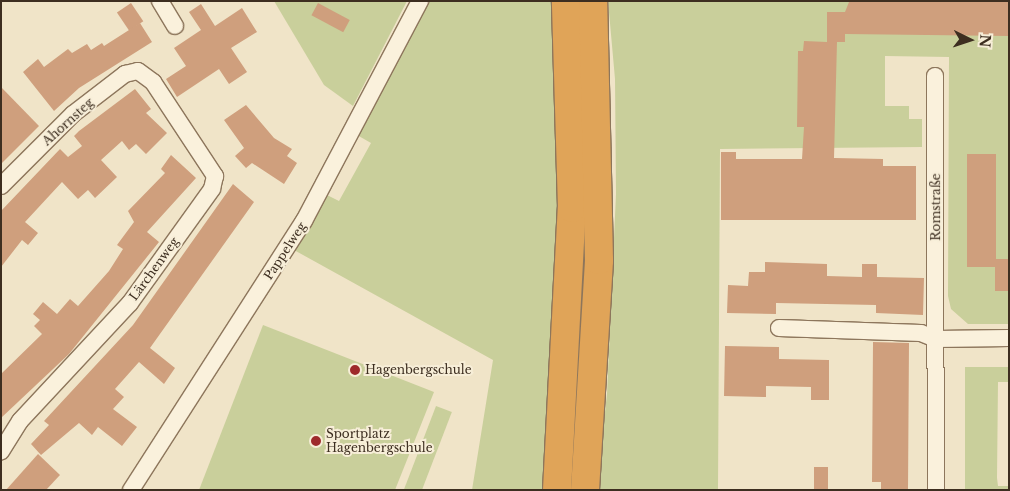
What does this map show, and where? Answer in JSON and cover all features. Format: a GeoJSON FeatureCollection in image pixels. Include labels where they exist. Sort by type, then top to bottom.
{"type":"FeatureCollection","features":[{"type":"Feature","properties":{"kind":"highway"},"geometry":{"type":"LineString","coordinates":[[557,490],[572,208],[566,1]]}},
{"type":"Feature","properties":{"kind":"highway"},"geometry":{"type":"LineString","coordinates":[[585,490],[599,260],[593,1]]}},
{"type":"Feature","properties":{"kind":"street"},"geometry":{"type":"LineString","coordinates":[[160,1],[175,26]]}},
{"type":"Feature","properties":{"kind":"street","name":"Pappelweg"},"geometry":{"type":"LineString","coordinates":[[131,490],[304,221],[420,1]]}},
{"type":"Feature","properties":{"kind":"street","name":"Ahornsteg"},"geometry":{"type":"LineString","coordinates":[[1,186],[73,114],[126,74],[143,72]]}},
{"type":"Feature","properties":{"kind":"street","name":"Lärchenweg"},"geometry":{"type":"LineString","coordinates":[[1,452],[20,420],[130,303],[214,183],[204,156],[143,72]]}},
{"type":"Feature","properties":{"kind":"street","name":"Romstraße"},"geometry":{"type":"LineString","coordinates":[[935,76],[936,490]]}},
{"type":"Feature","properties":{"kind":"street"},"geometry":{"type":"LineString","coordinates":[[779,328],[921,333],[936,339],[1009,338]]}},
{"type":"Feature","properties":{"kind":"green space"},"geometry":{"type":"Polygon","coordinates":[[[274,1],[407,1],[353,106],[324,85],[274,1]]]}},
{"type":"Feature","properties":{"kind":"green space"},"geometry":{"type":"Polygon","coordinates":[[[428,1],[553,1],[560,225],[544,490],[472,490],[493,360],[294,250],[325,194],[339,201],[371,143],[357,135],[428,1]]]}},
{"type":"Feature","properties":{"kind":"green space"},"geometry":{"type":"Polygon","coordinates":[[[608,1],[1009,1],[1009,324],[968,324],[951,309],[948,296],[949,57],[885,56],[885,106],[909,106],[909,119],[922,119],[922,147],[720,149],[718,490],[596,490],[607,394],[616,194],[615,79],[608,1]]]}},
{"type":"Feature","properties":{"kind":"green space","name":"Sportplatz Hagenbergschule"},"geometry":{"type":"Polygon","coordinates":[[[263,325],[434,392],[395,490],[199,490],[263,325]]]}},
{"type":"Feature","properties":{"kind":"green space"},"geometry":{"type":"Polygon","coordinates":[[[965,367],[1009,367],[1009,382],[998,382],[997,478],[998,486],[1009,486],[1009,490],[965,490],[965,367]]]}},
{"type":"Feature","properties":{"kind":"green space"},"geometry":{"type":"Polygon","coordinates":[[[436,406],[452,412],[422,490],[404,490],[436,406]]]}},
{"type":"Feature","properties":{"kind":"building"},"geometry":{"type":"Polygon","coordinates":[[[849,2],[1009,2],[1009,36],[845,34],[845,42],[837,42],[834,158],[883,159],[883,166],[916,166],[916,220],[721,220],[721,152],[736,152],[736,159],[802,159],[804,127],[797,127],[798,51],[803,51],[804,41],[827,42],[827,12],[845,12],[849,2]]]}},
{"type":"Feature","properties":{"kind":"building"},"geometry":{"type":"Polygon","coordinates":[[[131,3],[143,21],[129,31],[117,13],[131,3]]]}},
{"type":"Feature","properties":{"kind":"building"},"geometry":{"type":"Polygon","coordinates":[[[318,3],[350,20],[343,32],[311,15],[318,3]]]}},
{"type":"Feature","properties":{"kind":"building"},"geometry":{"type":"Polygon","coordinates":[[[201,4],[215,26],[242,8],[257,32],[231,48],[247,72],[229,84],[219,69],[177,97],[166,79],[186,66],[174,48],[201,30],[189,12],[201,4]]]}},
{"type":"Feature","properties":{"kind":"building"},"geometry":{"type":"Polygon","coordinates":[[[140,23],[152,42],[79,88],[54,111],[23,72],[38,59],[44,67],[68,49],[72,53],[87,44],[91,50],[102,43],[104,46],[140,23]]]}},
{"type":"Feature","properties":{"kind":"building"},"geometry":{"type":"Polygon","coordinates":[[[1,87],[39,126],[1,164],[1,87]]]}},
{"type":"Feature","properties":{"kind":"building"},"geometry":{"type":"Polygon","coordinates":[[[135,89],[151,109],[146,113],[167,133],[146,154],[136,144],[129,150],[122,141],[101,160],[117,177],[95,198],[88,190],[78,199],[62,182],[25,222],[38,233],[28,245],[22,240],[1,267],[1,211],[60,149],[68,157],[82,146],[74,136],[79,131],[135,89]]]}},
{"type":"Feature","properties":{"kind":"building"},"geometry":{"type":"Polygon","coordinates":[[[246,105],[274,138],[292,149],[287,156],[297,163],[284,184],[252,163],[246,168],[235,156],[244,148],[224,120],[246,105]]]}},
{"type":"Feature","properties":{"kind":"building"},"geometry":{"type":"Polygon","coordinates":[[[967,154],[996,154],[996,267],[967,267],[967,154]]]}},
{"type":"Feature","properties":{"kind":"building"},"geometry":{"type":"Polygon","coordinates":[[[171,155],[196,178],[147,232],[159,242],[69,354],[1,418],[1,374],[42,334],[34,326],[40,320],[33,314],[43,302],[57,314],[70,299],[78,306],[109,271],[123,249],[117,245],[134,222],[128,211],[165,173],[161,169],[171,155]]]}},
{"type":"Feature","properties":{"kind":"building"},"geometry":{"type":"Polygon","coordinates":[[[233,184],[254,202],[150,348],[175,368],[164,384],[139,362],[115,389],[124,397],[113,409],[137,427],[122,446],[98,427],[92,435],[79,423],[41,455],[31,444],[49,425],[44,421],[133,325],[233,184]]]}},
{"type":"Feature","properties":{"kind":"building"},"geometry":{"type":"Polygon","coordinates":[[[995,259],[1009,259],[1009,291],[995,291],[995,259]]]}},
{"type":"Feature","properties":{"kind":"building"},"geometry":{"type":"Polygon","coordinates":[[[765,262],[827,264],[827,276],[862,277],[862,264],[877,264],[877,277],[924,278],[923,315],[876,313],[876,305],[776,303],[776,314],[727,313],[728,285],[748,286],[749,272],[765,272],[765,262]]]}},
{"type":"Feature","properties":{"kind":"building"},"geometry":{"type":"Polygon","coordinates":[[[873,342],[909,343],[908,490],[881,490],[881,482],[872,482],[873,342]]]}},
{"type":"Feature","properties":{"kind":"building"},"geometry":{"type":"Polygon","coordinates":[[[725,346],[779,347],[779,359],[829,360],[829,400],[811,400],[811,387],[766,386],[766,397],[724,396],[725,346]]]}},
{"type":"Feature","properties":{"kind":"building"},"geometry":{"type":"Polygon","coordinates":[[[38,454],[60,475],[46,490],[6,490],[38,454]]]}},
{"type":"Feature","properties":{"kind":"building"},"geometry":{"type":"Polygon","coordinates":[[[814,467],[828,467],[828,490],[814,490],[814,467]]]}},
{"type":"Feature","properties":{"kind":"place","name":"Hagenbergschule"},"geometry":{"type":"Point","coordinates":[355,370]}},
{"type":"Feature","properties":{"kind":"place","name":"Sportplatz Hagenbergschule"},"geometry":{"type":"Point","coordinates":[316,441]}}]}
